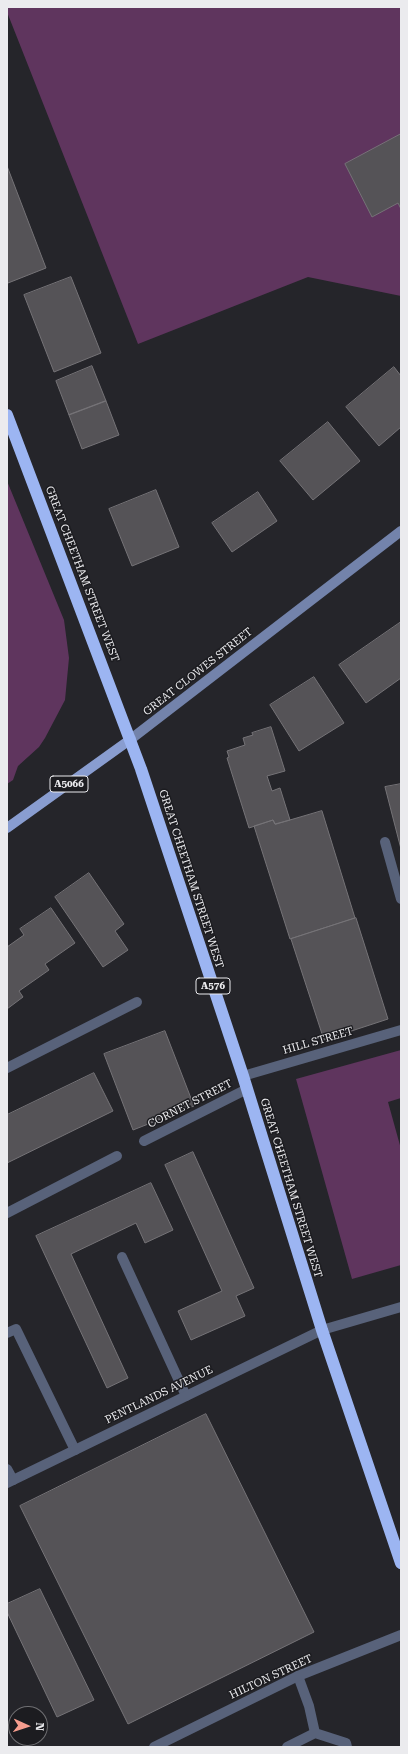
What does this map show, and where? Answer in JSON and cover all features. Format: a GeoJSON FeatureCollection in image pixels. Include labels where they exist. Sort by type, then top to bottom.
{"type":"FeatureCollection","features":[{"type":"Feature","properties":{"kind":"highway","name":"GREAT CHEETHAM STREET WEST"},"geometry":{"type":"LineString","coordinates":[[7,415],[131,739],[247,1089],[322,1330],[401,1563]]}},
{"type":"Feature","properties":{"kind":"main road","name":"GREAT CLOWES STREET"},"geometry":{"type":"LineString","coordinates":[[7,828],[131,739],[401,531]]}},
{"type":"Feature","properties":{"kind":"street"},"geometry":{"type":"LineString","coordinates":[[385,842],[401,898]]}},
{"type":"Feature","properties":{"kind":"street"},"geometry":{"type":"LineString","coordinates":[[7,1068],[138,1002]]}},
{"type":"Feature","properties":{"kind":"street","name":"HILL STREET"},"geometry":{"type":"LineString","coordinates":[[242,1076],[401,1030]]}},
{"type":"Feature","properties":{"kind":"street","name":"CORNET STREET"},"geometry":{"type":"LineString","coordinates":[[144,1141],[247,1089]]}},
{"type":"Feature","properties":{"kind":"street"},"geometry":{"type":"LineString","coordinates":[[7,1213],[117,1156]]}},
{"type":"Feature","properties":{"kind":"street"},"geometry":{"type":"LineString","coordinates":[[122,1257],[186,1396]]}},
{"type":"Feature","properties":{"kind":"street","name":"PENTLANDS AVENUE"},"geometry":{"type":"LineString","coordinates":[[10,1481],[322,1330],[401,1307]]}},
{"type":"Feature","properties":{"kind":"street"},"geometry":{"type":"LineString","coordinates":[[7,1333],[16,1329],[75,1450]]}},
{"type":"Feature","properties":{"kind":"street"},"geometry":{"type":"LineString","coordinates":[[7,1469],[10,1481]]}},
{"type":"Feature","properties":{"kind":"street","name":"HILTON STREET"},"geometry":{"type":"LineString","coordinates":[[154,1747],[298,1676],[401,1635]]}},
{"type":"Feature","properties":{"kind":"street"},"geometry":{"type":"LineString","coordinates":[[298,1676],[309,1706],[315,1733]]}},
{"type":"Feature","properties":{"kind":"street"},"geometry":{"type":"LineString","coordinates":[[287,1747],[315,1733],[346,1742],[347,1747]]}},
{"type":"Feature","properties":{"kind":"shaded area"},"geometry":{"type":"Polygon","coordinates":[[[7,7],[401,7],[401,296],[308,277],[138,344],[7,12],[7,7]]]}},
{"type":"Feature","properties":{"kind":"shaded area"},"geometry":{"type":"Polygon","coordinates":[[[7,481],[64,620],[69,658],[65,700],[39,747],[18,766],[13,780],[7,784],[7,481]]]}},
{"type":"Feature","properties":{"kind":"shaded area"},"geometry":{"type":"Polygon","coordinates":[[[401,1050],[401,1098],[388,1102],[401,1149],[401,1265],[352,1279],[296,1079],[401,1050]]]}},
{"type":"Feature","properties":{"kind":"building"},"geometry":{"type":"Polygon","coordinates":[[[401,134],[401,209],[398,203],[372,217],[345,164],[401,134]]]}},
{"type":"Feature","properties":{"kind":"building"},"geometry":{"type":"Polygon","coordinates":[[[7,166],[46,268],[8,283],[7,280],[7,166]]]}},
{"type":"Feature","properties":{"kind":"building"},"geometry":{"type":"Polygon","coordinates":[[[71,277],[101,353],[54,372],[24,295],[71,277]]]}},
{"type":"Feature","properties":{"kind":"building"},"geometry":{"type":"Polygon","coordinates":[[[92,366],[106,401],[69,415],[56,381],[92,366]]]}},
{"type":"Feature","properties":{"kind":"building"},"geometry":{"type":"Polygon","coordinates":[[[394,367],[401,376],[401,427],[379,446],[346,407],[394,367]]]}},
{"type":"Feature","properties":{"kind":"building"},"geometry":{"type":"Polygon","coordinates":[[[106,401],[119,435],[82,449],[69,415],[106,401]]]}},
{"type":"Feature","properties":{"kind":"building"},"geometry":{"type":"Polygon","coordinates":[[[328,422],[360,461],[313,500],[280,461],[328,422]]]}},
{"type":"Feature","properties":{"kind":"building"},"geometry":{"type":"Polygon","coordinates":[[[156,490],[179,547],[132,566],[109,509],[156,490]]]}},
{"type":"Feature","properties":{"kind":"building"},"geometry":{"type":"Polygon","coordinates":[[[258,492],[277,521],[232,552],[212,523],[258,492]]]}},
{"type":"Feature","properties":{"kind":"building"},"geometry":{"type":"Polygon","coordinates":[[[401,622],[401,678],[366,703],[339,665],[401,622]]]}},
{"type":"Feature","properties":{"kind":"building"},"geometry":{"type":"Polygon","coordinates":[[[314,677],[344,723],[299,751],[270,705],[314,677]]]}},
{"type":"Feature","properties":{"kind":"building"},"geometry":{"type":"Polygon","coordinates":[[[271,727],[285,771],[267,776],[272,791],[280,788],[290,820],[275,824],[273,820],[249,828],[227,758],[229,757],[227,751],[245,745],[243,738],[253,735],[252,733],[271,727]]]}},
{"type":"Feature","properties":{"kind":"building"},"geometry":{"type":"Polygon","coordinates":[[[401,784],[401,849],[385,787],[401,784]]]}},
{"type":"Feature","properties":{"kind":"building"},"geometry":{"type":"Polygon","coordinates":[[[322,811],[355,918],[290,939],[254,826],[273,820],[275,824],[322,811]]]}},
{"type":"Feature","properties":{"kind":"building"},"geometry":{"type":"Polygon","coordinates":[[[89,873],[124,924],[115,931],[128,950],[103,967],[55,897],[89,873]]]}},
{"type":"Feature","properties":{"kind":"building"},"geometry":{"type":"Polygon","coordinates":[[[51,908],[75,943],[45,964],[49,970],[19,991],[23,997],[7,1009],[7,947],[24,935],[20,929],[51,908]]]}},
{"type":"Feature","properties":{"kind":"building"},"geometry":{"type":"Polygon","coordinates":[[[356,918],[388,1019],[324,1040],[291,939],[356,918]]]}},
{"type":"Feature","properties":{"kind":"building"},"geometry":{"type":"Polygon","coordinates":[[[165,1031],[194,1106],[133,1130],[104,1054],[165,1031]]]}},
{"type":"Feature","properties":{"kind":"building"},"geometry":{"type":"Polygon","coordinates":[[[94,1073],[113,1111],[7,1163],[7,1115],[94,1073]]]}},
{"type":"Feature","properties":{"kind":"building"},"geometry":{"type":"Polygon","coordinates":[[[193,1152],[254,1288],[236,1296],[245,1316],[191,1340],[178,1311],[222,1291],[165,1165],[193,1152]]]}},
{"type":"Feature","properties":{"kind":"building"},"geometry":{"type":"Polygon","coordinates":[[[151,1183],[173,1230],[145,1243],[136,1223],[71,1254],[128,1378],[107,1388],[36,1236],[151,1183]]]}},
{"type":"Feature","properties":{"kind":"building"},"geometry":{"type":"Polygon","coordinates":[[[206,1414],[314,1632],[128,1724],[20,1506],[206,1414]]]}},
{"type":"Feature","properties":{"kind":"building"},"geometry":{"type":"Polygon","coordinates":[[[40,1589],[94,1700],[57,1717],[7,1612],[7,1604],[40,1589]]]}}]}
